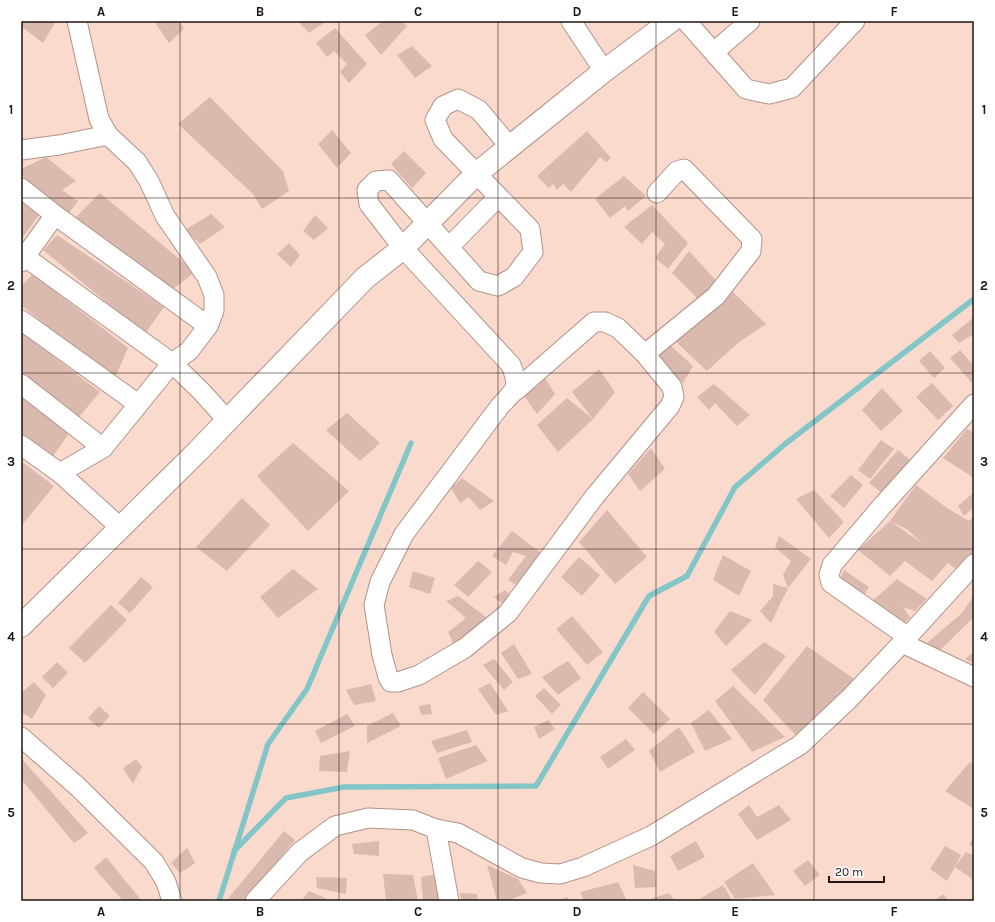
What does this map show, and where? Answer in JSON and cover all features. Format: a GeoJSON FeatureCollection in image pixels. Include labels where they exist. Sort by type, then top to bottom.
{"type":"FeatureCollection","features":[{"type":"Feature","properties":{"kind":"main road"},"geometry":{"type":"LineString","coordinates":[[21,626],[228,420],[365,278],[403,248],[476,174],[604,71],[671,21]]}},
{"type":"Feature","properties":{"kind":"street"},"geometry":{"type":"LineString","coordinates":[[60,473],[103,448],[172,363],[190,351],[208,326],[214,311],[214,295],[207,277],[165,216],[149,181],[138,162],[108,135],[99,119],[77,21]]}},
{"type":"Feature","properties":{"kind":"street"},"geometry":{"type":"LineString","coordinates":[[571,21],[604,71]]}},
{"type":"Feature","properties":{"kind":"street"},"geometry":{"type":"LineString","coordinates":[[686,21],[746,88],[769,94],[792,88],[855,21]]}},
{"type":"Feature","properties":{"kind":"street"},"geometry":{"type":"LineString","coordinates":[[714,52],[750,21]]}},
{"type":"Feature","properties":{"kind":"street"},"geometry":{"type":"LineString","coordinates":[[510,147],[479,110],[458,99],[443,106],[435,120],[443,139],[530,229],[533,252],[514,277],[498,286],[479,281],[389,180],[376,181],[367,190],[369,204],[403,248],[511,365],[516,379],[515,391]]}},
{"type":"Feature","properties":{"kind":"street"},"geometry":{"type":"LineString","coordinates":[[21,150],[58,145],[108,135]]}},
{"type":"Feature","properties":{"kind":"street"},"geometry":{"type":"LineString","coordinates":[[645,354],[716,296],[751,251],[752,239],[684,169],[676,172],[657,193]]}},
{"type":"Feature","properties":{"kind":"street"},"geometry":{"type":"LineString","coordinates":[[21,188],[55,215],[208,326]]}},
{"type":"Feature","properties":{"kind":"street"},"geometry":{"type":"LineString","coordinates":[[449,247],[498,197]]}},
{"type":"Feature","properties":{"kind":"street"},"geometry":{"type":"LineString","coordinates":[[55,215],[22,258],[172,363],[228,420]]}},
{"type":"Feature","properties":{"kind":"street"},"geometry":{"type":"LineString","coordinates":[[21,320],[138,404]]}},
{"type":"Feature","properties":{"kind":"street"},"geometry":{"type":"LineString","coordinates":[[594,322],[605,322],[618,328],[645,354],[672,387],[674,397],[670,406],[594,496],[508,613],[465,648],[419,675],[398,682],[391,682],[388,677],[382,655],[374,605],[380,582],[404,534],[500,406],[515,391],[594,322]]}},
{"type":"Feature","properties":{"kind":"street"},"geometry":{"type":"LineString","coordinates":[[21,384],[103,448]]}},
{"type":"Feature","properties":{"kind":"street"},"geometry":{"type":"LineString","coordinates":[[974,404],[882,506],[832,565],[828,575],[831,583],[905,640],[974,677]]}},
{"type":"Feature","properties":{"kind":"street"},"geometry":{"type":"LineString","coordinates":[[21,445],[60,473],[121,528]]}},
{"type":"Feature","properties":{"kind":"street"},"geometry":{"type":"LineString","coordinates":[[255,901],[300,852],[335,826],[368,818],[413,820],[436,829],[458,833],[522,868],[541,873],[560,874],[582,867],[651,836],[800,745],[849,699],[974,564]]}},
{"type":"Feature","properties":{"kind":"street"},"geometry":{"type":"LineString","coordinates":[[21,737],[77,786],[154,862],[166,882],[172,901]]}},
{"type":"Feature","properties":{"kind":"street"},"geometry":{"type":"LineString","coordinates":[[436,829],[449,901]]}},
{"type":"Feature","properties":{"kind":"building"},"geometry":{"type":"Polygon","coordinates":[[[21,21],[56,21],[43,43],[21,26],[21,21]]]}},
{"type":"Feature","properties":{"kind":"building"},"geometry":{"type":"Polygon","coordinates":[[[154,21],[179,21],[184,29],[169,43],[154,21]]]}},
{"type":"Feature","properties":{"kind":"building"},"geometry":{"type":"Polygon","coordinates":[[[298,21],[327,21],[309,33],[298,21]]]}},
{"type":"Feature","properties":{"kind":"building"},"geometry":{"type":"Polygon","coordinates":[[[383,21],[402,21],[407,26],[381,55],[365,35],[383,21]]]}},
{"type":"Feature","properties":{"kind":"building"},"geometry":{"type":"Polygon","coordinates":[[[335,28],[367,64],[349,83],[340,72],[347,64],[334,51],[327,57],[316,43],[335,28]]]}},
{"type":"Feature","properties":{"kind":"building"},"geometry":{"type":"Polygon","coordinates":[[[412,46],[432,66],[415,78],[397,55],[412,46]]]}},
{"type":"Feature","properties":{"kind":"building"},"geometry":{"type":"Polygon","coordinates":[[[210,97],[283,171],[289,191],[262,209],[253,194],[178,124],[210,97]]]}},
{"type":"Feature","properties":{"kind":"building"},"geometry":{"type":"Polygon","coordinates":[[[332,130],[351,153],[337,168],[318,144],[332,130]]]}},
{"type":"Feature","properties":{"kind":"building"},"geometry":{"type":"Polygon","coordinates":[[[587,131],[611,158],[606,162],[600,157],[571,192],[563,184],[557,190],[553,184],[549,188],[537,176],[587,131]]]}},
{"type":"Feature","properties":{"kind":"building"},"geometry":{"type":"Polygon","coordinates":[[[404,151],[426,173],[412,188],[391,164],[404,151]]]}},
{"type":"Feature","properties":{"kind":"building"},"geometry":{"type":"Polygon","coordinates":[[[46,157],[76,181],[62,190],[78,201],[68,214],[21,175],[21,169],[46,157]]]}},
{"type":"Feature","properties":{"kind":"building"},"geometry":{"type":"Polygon","coordinates":[[[624,176],[646,196],[628,211],[625,206],[610,218],[595,199],[624,176]]]}},
{"type":"Feature","properties":{"kind":"building"},"geometry":{"type":"Polygon","coordinates":[[[100,193],[195,272],[173,289],[74,219],[100,193]]]}},
{"type":"Feature","properties":{"kind":"building"},"geometry":{"type":"Polygon","coordinates":[[[21,202],[39,215],[21,240],[21,202]]]}},
{"type":"Feature","properties":{"kind":"building"},"geometry":{"type":"Polygon","coordinates":[[[652,205],[688,243],[668,269],[655,258],[665,244],[652,232],[642,244],[624,227],[652,205]]]}},
{"type":"Feature","properties":{"kind":"building"},"geometry":{"type":"Polygon","coordinates":[[[211,214],[225,227],[200,244],[185,230],[211,214]]]}},
{"type":"Feature","properties":{"kind":"building"},"geometry":{"type":"Polygon","coordinates":[[[315,215],[328,228],[314,240],[303,231],[315,215]]]}},
{"type":"Feature","properties":{"kind":"building"},"geometry":{"type":"Polygon","coordinates":[[[57,235],[164,307],[145,334],[43,250],[57,235]]]}},
{"type":"Feature","properties":{"kind":"building"},"geometry":{"type":"Polygon","coordinates":[[[289,243],[300,255],[291,267],[277,254],[289,243]]]}},
{"type":"Feature","properties":{"kind":"building"},"geometry":{"type":"Polygon","coordinates":[[[689,251],[721,286],[702,303],[672,273],[689,251]]]}},
{"type":"Feature","properties":{"kind":"building"},"geometry":{"type":"Polygon","coordinates":[[[33,274],[128,348],[114,380],[21,305],[21,286],[33,274]]]}},
{"type":"Feature","properties":{"kind":"building"},"geometry":{"type":"Polygon","coordinates":[[[731,290],[766,324],[738,343],[707,371],[673,339],[731,290]]]}},
{"type":"Feature","properties":{"kind":"building"},"geometry":{"type":"Polygon","coordinates":[[[974,317],[974,334],[959,343],[952,335],[974,317]]]}},
{"type":"Feature","properties":{"kind":"building"},"geometry":{"type":"Polygon","coordinates":[[[21,332],[100,392],[78,418],[21,371],[21,332]]]}},
{"type":"Feature","properties":{"kind":"building"},"geometry":{"type":"Polygon","coordinates":[[[669,344],[693,366],[683,383],[657,357],[669,344]]]}},
{"type":"Feature","properties":{"kind":"building"},"geometry":{"type":"Polygon","coordinates":[[[960,350],[974,366],[974,381],[972,383],[950,358],[960,350]]]}},
{"type":"Feature","properties":{"kind":"building"},"geometry":{"type":"Polygon","coordinates":[[[930,351],[945,368],[934,378],[919,361],[930,351]]]}},
{"type":"Feature","properties":{"kind":"building"},"geometry":{"type":"Polygon","coordinates":[[[599,369],[615,392],[593,419],[572,392],[599,369]]]}},
{"type":"Feature","properties":{"kind":"building"},"geometry":{"type":"Polygon","coordinates":[[[545,378],[555,394],[537,414],[524,396],[545,378]]]}},
{"type":"Feature","properties":{"kind":"building"},"geometry":{"type":"Polygon","coordinates":[[[932,383],[953,406],[938,420],[916,397],[932,383]]]}},
{"type":"Feature","properties":{"kind":"building"},"geometry":{"type":"Polygon","coordinates":[[[714,384],[750,415],[737,426],[715,403],[709,410],[697,397],[714,384]]]}},
{"type":"Feature","properties":{"kind":"building"},"geometry":{"type":"Polygon","coordinates":[[[882,388],[903,411],[881,431],[862,410],[882,388]]]}},
{"type":"Feature","properties":{"kind":"building"},"geometry":{"type":"Polygon","coordinates":[[[21,394],[70,432],[51,459],[21,437],[21,394]]]}},
{"type":"Feature","properties":{"kind":"building"},"geometry":{"type":"Polygon","coordinates":[[[567,398],[593,419],[558,452],[537,425],[567,398]]]}},
{"type":"Feature","properties":{"kind":"building"},"geometry":{"type":"Polygon","coordinates":[[[347,413],[380,443],[360,461],[326,430],[347,413]]]}},
{"type":"Feature","properties":{"kind":"building"},"geometry":{"type":"Polygon","coordinates":[[[967,429],[974,433],[974,478],[943,458],[967,429]]]}},
{"type":"Feature","properties":{"kind":"building"},"geometry":{"type":"Polygon","coordinates":[[[881,440],[894,449],[870,479],[858,470],[881,440]]]}},
{"type":"Feature","properties":{"kind":"building"},"geometry":{"type":"Polygon","coordinates":[[[293,443],[349,491],[308,531],[257,476],[293,443]]]}},
{"type":"Feature","properties":{"kind":"building"},"geometry":{"type":"Polygon","coordinates":[[[651,448],[665,469],[640,491],[628,474],[651,448]]]}},
{"type":"Feature","properties":{"kind":"building"},"geometry":{"type":"Polygon","coordinates":[[[898,450],[910,460],[882,493],[869,483],[898,450]]]}},
{"type":"Feature","properties":{"kind":"building"},"geometry":{"type":"Polygon","coordinates":[[[21,461],[54,486],[21,526],[21,461]]]}},
{"type":"Feature","properties":{"kind":"building"},"geometry":{"type":"Polygon","coordinates":[[[851,475],[863,485],[844,508],[830,496],[851,475]]]}},
{"type":"Feature","properties":{"kind":"building"},"geometry":{"type":"Polygon","coordinates":[[[462,478],[494,501],[480,510],[469,497],[460,503],[451,488],[462,478]]]}},
{"type":"Feature","properties":{"kind":"building"},"geometry":{"type":"Polygon","coordinates":[[[916,485],[947,508],[969,521],[974,515],[974,557],[961,573],[948,563],[932,581],[905,561],[890,576],[858,550],[890,521],[916,485]],[[890,521],[922,543],[908,530],[890,521]]]}},
{"type":"Feature","properties":{"kind":"building"},"geometry":{"type":"Polygon","coordinates":[[[814,490],[844,522],[829,538],[796,499],[814,490]]]}},
{"type":"Feature","properties":{"kind":"building"},"geometry":{"type":"Polygon","coordinates":[[[974,492],[974,507],[964,516],[958,506],[974,492]]]}},
{"type":"Feature","properties":{"kind":"building"},"geometry":{"type":"Polygon","coordinates":[[[242,498],[270,525],[227,571],[196,547],[242,498]]]}},
{"type":"Feature","properties":{"kind":"building"},"geometry":{"type":"Polygon","coordinates":[[[607,510],[647,557],[615,584],[579,542],[607,510]]]}},
{"type":"Feature","properties":{"kind":"building"},"geometry":{"type":"Polygon","coordinates":[[[512,531],[544,555],[521,588],[508,580],[526,556],[513,552],[506,565],[492,556],[512,531]]]}},
{"type":"Feature","properties":{"kind":"building"},"geometry":{"type":"Polygon","coordinates":[[[779,536],[811,559],[788,588],[783,575],[791,561],[775,547],[779,536]]]}},
{"type":"Feature","properties":{"kind":"building"},"geometry":{"type":"Polygon","coordinates":[[[723,555],[751,571],[739,596],[713,580],[723,555]]]}},
{"type":"Feature","properties":{"kind":"building"},"geometry":{"type":"Polygon","coordinates":[[[579,557],[600,575],[582,596],[561,577],[579,557]]]}},
{"type":"Feature","properties":{"kind":"building"},"geometry":{"type":"Polygon","coordinates":[[[478,561],[492,572],[468,597],[454,585],[478,561]]]}},
{"type":"Feature","properties":{"kind":"building"},"geometry":{"type":"Polygon","coordinates":[[[293,569],[318,589],[278,618],[260,597],[293,569]]]}},
{"type":"Feature","properties":{"kind":"building"},"geometry":{"type":"Polygon","coordinates":[[[844,570],[869,587],[861,601],[838,584],[844,570]]]}},
{"type":"Feature","properties":{"kind":"building"},"geometry":{"type":"Polygon","coordinates":[[[413,571],[435,578],[430,594],[409,587],[413,571]]]}},
{"type":"Feature","properties":{"kind":"building"},"geometry":{"type":"Polygon","coordinates":[[[141,577],[153,587],[130,613],[118,603],[141,577]]]}},
{"type":"Feature","properties":{"kind":"building"},"geometry":{"type":"Polygon","coordinates":[[[897,579],[927,599],[915,611],[903,607],[910,617],[900,628],[870,603],[897,579]]]}},
{"type":"Feature","properties":{"kind":"building"},"geometry":{"type":"Polygon","coordinates":[[[773,584],[788,588],[771,623],[760,611],[773,596],[773,584]]]}},
{"type":"Feature","properties":{"kind":"building"},"geometry":{"type":"Polygon","coordinates":[[[505,590],[516,600],[506,607],[494,597],[505,590]]]}},
{"type":"Feature","properties":{"kind":"building"},"geometry":{"type":"Polygon","coordinates":[[[974,595],[974,620],[972,619],[940,650],[927,643],[962,613],[974,595]]]}},
{"type":"Feature","properties":{"kind":"building"},"geometry":{"type":"Polygon","coordinates":[[[458,596],[486,617],[454,645],[448,632],[466,618],[446,601],[458,596]]]}},
{"type":"Feature","properties":{"kind":"building"},"geometry":{"type":"Polygon","coordinates":[[[111,605],[127,620],[85,663],[69,648],[111,605]]]}},
{"type":"Feature","properties":{"kind":"building"},"geometry":{"type":"Polygon","coordinates":[[[730,611],[752,620],[726,646],[714,632],[730,611]]]}},
{"type":"Feature","properties":{"kind":"building"},"geometry":{"type":"Polygon","coordinates":[[[572,616],[603,652],[587,665],[556,629],[572,616]]]}},
{"type":"Feature","properties":{"kind":"building"},"geometry":{"type":"Polygon","coordinates":[[[764,642],[786,656],[755,695],[731,670],[764,642]]]}},
{"type":"Feature","properties":{"kind":"building"},"geometry":{"type":"Polygon","coordinates":[[[514,644],[532,674],[518,679],[501,653],[514,644]]]}},
{"type":"Feature","properties":{"kind":"building"},"geometry":{"type":"Polygon","coordinates":[[[807,646],[857,681],[801,741],[763,700],[807,646]]]}},
{"type":"Feature","properties":{"kind":"building"},"geometry":{"type":"Polygon","coordinates":[[[974,652],[974,664],[965,659],[974,652]]]}},
{"type":"Feature","properties":{"kind":"building"},"geometry":{"type":"Polygon","coordinates":[[[494,659],[513,682],[504,690],[483,665],[494,659]]]}},
{"type":"Feature","properties":{"kind":"building"},"geometry":{"type":"Polygon","coordinates":[[[568,661],[581,678],[558,695],[542,677],[568,661]]]}},
{"type":"Feature","properties":{"kind":"building"},"geometry":{"type":"Polygon","coordinates":[[[57,662],[68,673],[53,688],[42,677],[57,662]]]}},
{"type":"Feature","properties":{"kind":"building"},"geometry":{"type":"Polygon","coordinates":[[[34,682],[46,695],[32,719],[21,712],[21,693],[34,682]]]}},
{"type":"Feature","properties":{"kind":"building"},"geometry":{"type":"Polygon","coordinates":[[[490,683],[508,711],[496,715],[478,689],[490,683]]]}},
{"type":"Feature","properties":{"kind":"building"},"geometry":{"type":"Polygon","coordinates":[[[371,684],[376,701],[354,705],[346,690],[371,684]]]}},
{"type":"Feature","properties":{"kind":"building"},"geometry":{"type":"Polygon","coordinates":[[[733,686],[785,737],[752,752],[715,701],[733,686]]]}},
{"type":"Feature","properties":{"kind":"building"},"geometry":{"type":"Polygon","coordinates":[[[544,688],[561,705],[552,714],[535,696],[544,688]]]}},
{"type":"Feature","properties":{"kind":"building"},"geometry":{"type":"Polygon","coordinates":[[[643,692],[670,719],[654,734],[628,708],[643,692]]]}},
{"type":"Feature","properties":{"kind":"building"},"geometry":{"type":"Polygon","coordinates":[[[430,704],[432,714],[421,715],[419,706],[430,704]]]}},
{"type":"Feature","properties":{"kind":"building"},"geometry":{"type":"Polygon","coordinates":[[[99,706],[110,716],[99,728],[88,718],[99,706]]]}},
{"type":"Feature","properties":{"kind":"building"},"geometry":{"type":"Polygon","coordinates":[[[709,710],[732,739],[705,751],[691,723],[709,710]]]}},
{"type":"Feature","properties":{"kind":"building"},"geometry":{"type":"Polygon","coordinates":[[[393,713],[401,726],[367,743],[367,726],[393,713]]]}},
{"type":"Feature","properties":{"kind":"building"},"geometry":{"type":"Polygon","coordinates":[[[347,714],[355,726],[321,743],[315,731],[347,714]]]}},
{"type":"Feature","properties":{"kind":"building"},"geometry":{"type":"Polygon","coordinates":[[[548,720],[555,729],[539,739],[534,727],[548,720]]]}},
{"type":"Feature","properties":{"kind":"building"},"geometry":{"type":"Polygon","coordinates":[[[679,727],[695,752],[660,772],[649,751],[679,727]]]}},
{"type":"Feature","properties":{"kind":"building"},"geometry":{"type":"Polygon","coordinates":[[[467,730],[472,742],[437,753],[431,741],[467,730]]]}},
{"type":"Feature","properties":{"kind":"building"},"geometry":{"type":"Polygon","coordinates":[[[626,739],[635,750],[608,769],[600,757],[626,739]]]}},
{"type":"Feature","properties":{"kind":"building"},"geometry":{"type":"Polygon","coordinates":[[[476,745],[488,761],[446,779],[438,758],[476,745]]]}},
{"type":"Feature","properties":{"kind":"building"},"geometry":{"type":"Polygon","coordinates":[[[350,751],[347,772],[319,771],[320,756],[350,751]]]}},
{"type":"Feature","properties":{"kind":"building"},"geometry":{"type":"Polygon","coordinates":[[[21,758],[88,833],[74,843],[21,779],[21,758]]]}},
{"type":"Feature","properties":{"kind":"building"},"geometry":{"type":"Polygon","coordinates":[[[136,759],[142,767],[133,784],[123,768],[136,759]]]}},
{"type":"Feature","properties":{"kind":"building"},"geometry":{"type":"Polygon","coordinates":[[[970,762],[974,765],[974,809],[945,791],[970,762]]]}},
{"type":"Feature","properties":{"kind":"building"},"geometry":{"type":"Polygon","coordinates":[[[749,805],[757,817],[779,805],[791,820],[757,840],[738,814],[749,805]]]}},
{"type":"Feature","properties":{"kind":"building"},"geometry":{"type":"Polygon","coordinates":[[[284,831],[295,840],[245,901],[226,901],[284,831]]]}},
{"type":"Feature","properties":{"kind":"building"},"geometry":{"type":"Polygon","coordinates":[[[974,836],[974,848],[969,844],[974,836]]]}},
{"type":"Feature","properties":{"kind":"building"},"geometry":{"type":"Polygon","coordinates":[[[379,841],[379,856],[354,854],[352,844],[379,841]]]}},
{"type":"Feature","properties":{"kind":"building"},"geometry":{"type":"Polygon","coordinates":[[[696,841],[705,857],[678,871],[670,856],[696,841]]]}},
{"type":"Feature","properties":{"kind":"building"},"geometry":{"type":"Polygon","coordinates":[[[945,846],[961,855],[947,881],[930,869],[945,846]]]}},
{"type":"Feature","properties":{"kind":"building"},"geometry":{"type":"Polygon","coordinates":[[[187,848],[195,863],[180,873],[171,863],[187,848]]]}},
{"type":"Feature","properties":{"kind":"building"},"geometry":{"type":"Polygon","coordinates":[[[966,852],[974,856],[974,882],[971,878],[955,867],[966,852]]]}},
{"type":"Feature","properties":{"kind":"building"},"geometry":{"type":"Polygon","coordinates":[[[106,857],[142,901],[123,901],[94,868],[106,857]]]}},
{"type":"Feature","properties":{"kind":"building"},"geometry":{"type":"Polygon","coordinates":[[[808,860],[820,875],[805,886],[793,871],[808,860]]]}},
{"type":"Feature","properties":{"kind":"building"},"geometry":{"type":"Polygon","coordinates":[[[753,863],[775,895],[735,899],[724,882],[753,863]]]}},
{"type":"Feature","properties":{"kind":"building"},"geometry":{"type":"Polygon","coordinates":[[[487,865],[518,879],[527,893],[507,901],[497,901],[487,865]]]}},
{"type":"Feature","properties":{"kind":"building"},"geometry":{"type":"Polygon","coordinates":[[[633,865],[655,871],[656,887],[635,888],[633,865]]]}},
{"type":"Feature","properties":{"kind":"building"},"geometry":{"type":"Polygon","coordinates":[[[383,874],[413,875],[418,901],[386,901],[383,874]]]}},
{"type":"Feature","properties":{"kind":"building"},"geometry":{"type":"Polygon","coordinates":[[[436,874],[441,901],[423,901],[421,877],[436,874]]]}},
{"type":"Feature","properties":{"kind":"building"},"geometry":{"type":"Polygon","coordinates":[[[316,877],[347,878],[346,894],[317,888],[316,877]]]}},
{"type":"Feature","properties":{"kind":"building"},"geometry":{"type":"Polygon","coordinates":[[[618,882],[627,901],[584,901],[580,892],[618,882]]]}},
{"type":"Feature","properties":{"kind":"building"},"geometry":{"type":"Polygon","coordinates":[[[723,885],[732,900],[696,901],[723,885]]]}},
{"type":"Feature","properties":{"kind":"building"},"geometry":{"type":"Polygon","coordinates":[[[309,891],[332,901],[301,901],[309,891]]]}},
{"type":"Feature","properties":{"kind":"building"},"geometry":{"type":"Polygon","coordinates":[[[460,893],[477,894],[478,901],[462,901],[460,893]]]}},
{"type":"Feature","properties":{"kind":"building"},"geometry":{"type":"Polygon","coordinates":[[[669,893],[675,901],[645,901],[669,893]]]}},
{"type":"Feature","properties":{"kind":"building"},"geometry":{"type":"Polygon","coordinates":[[[944,894],[948,901],[933,901],[944,894]]]}},
{"type":"Feature","properties":{"kind":"building"},"geometry":{"type":"Polygon","coordinates":[[[567,897],[569,901],[556,901],[567,897]]]}},
{"type":"Feature","properties":{"kind":"waterway"},"geometry":{"type":"LineString","coordinates":[[234,851],[286,798],[344,787],[536,786],[649,596],[687,576],[735,487],[785,444],[974,299]]}},
{"type":"Feature","properties":{"kind":"waterway"},"geometry":{"type":"LineString","coordinates":[[219,901],[268,744],[307,689],[411,443]]}}]}
